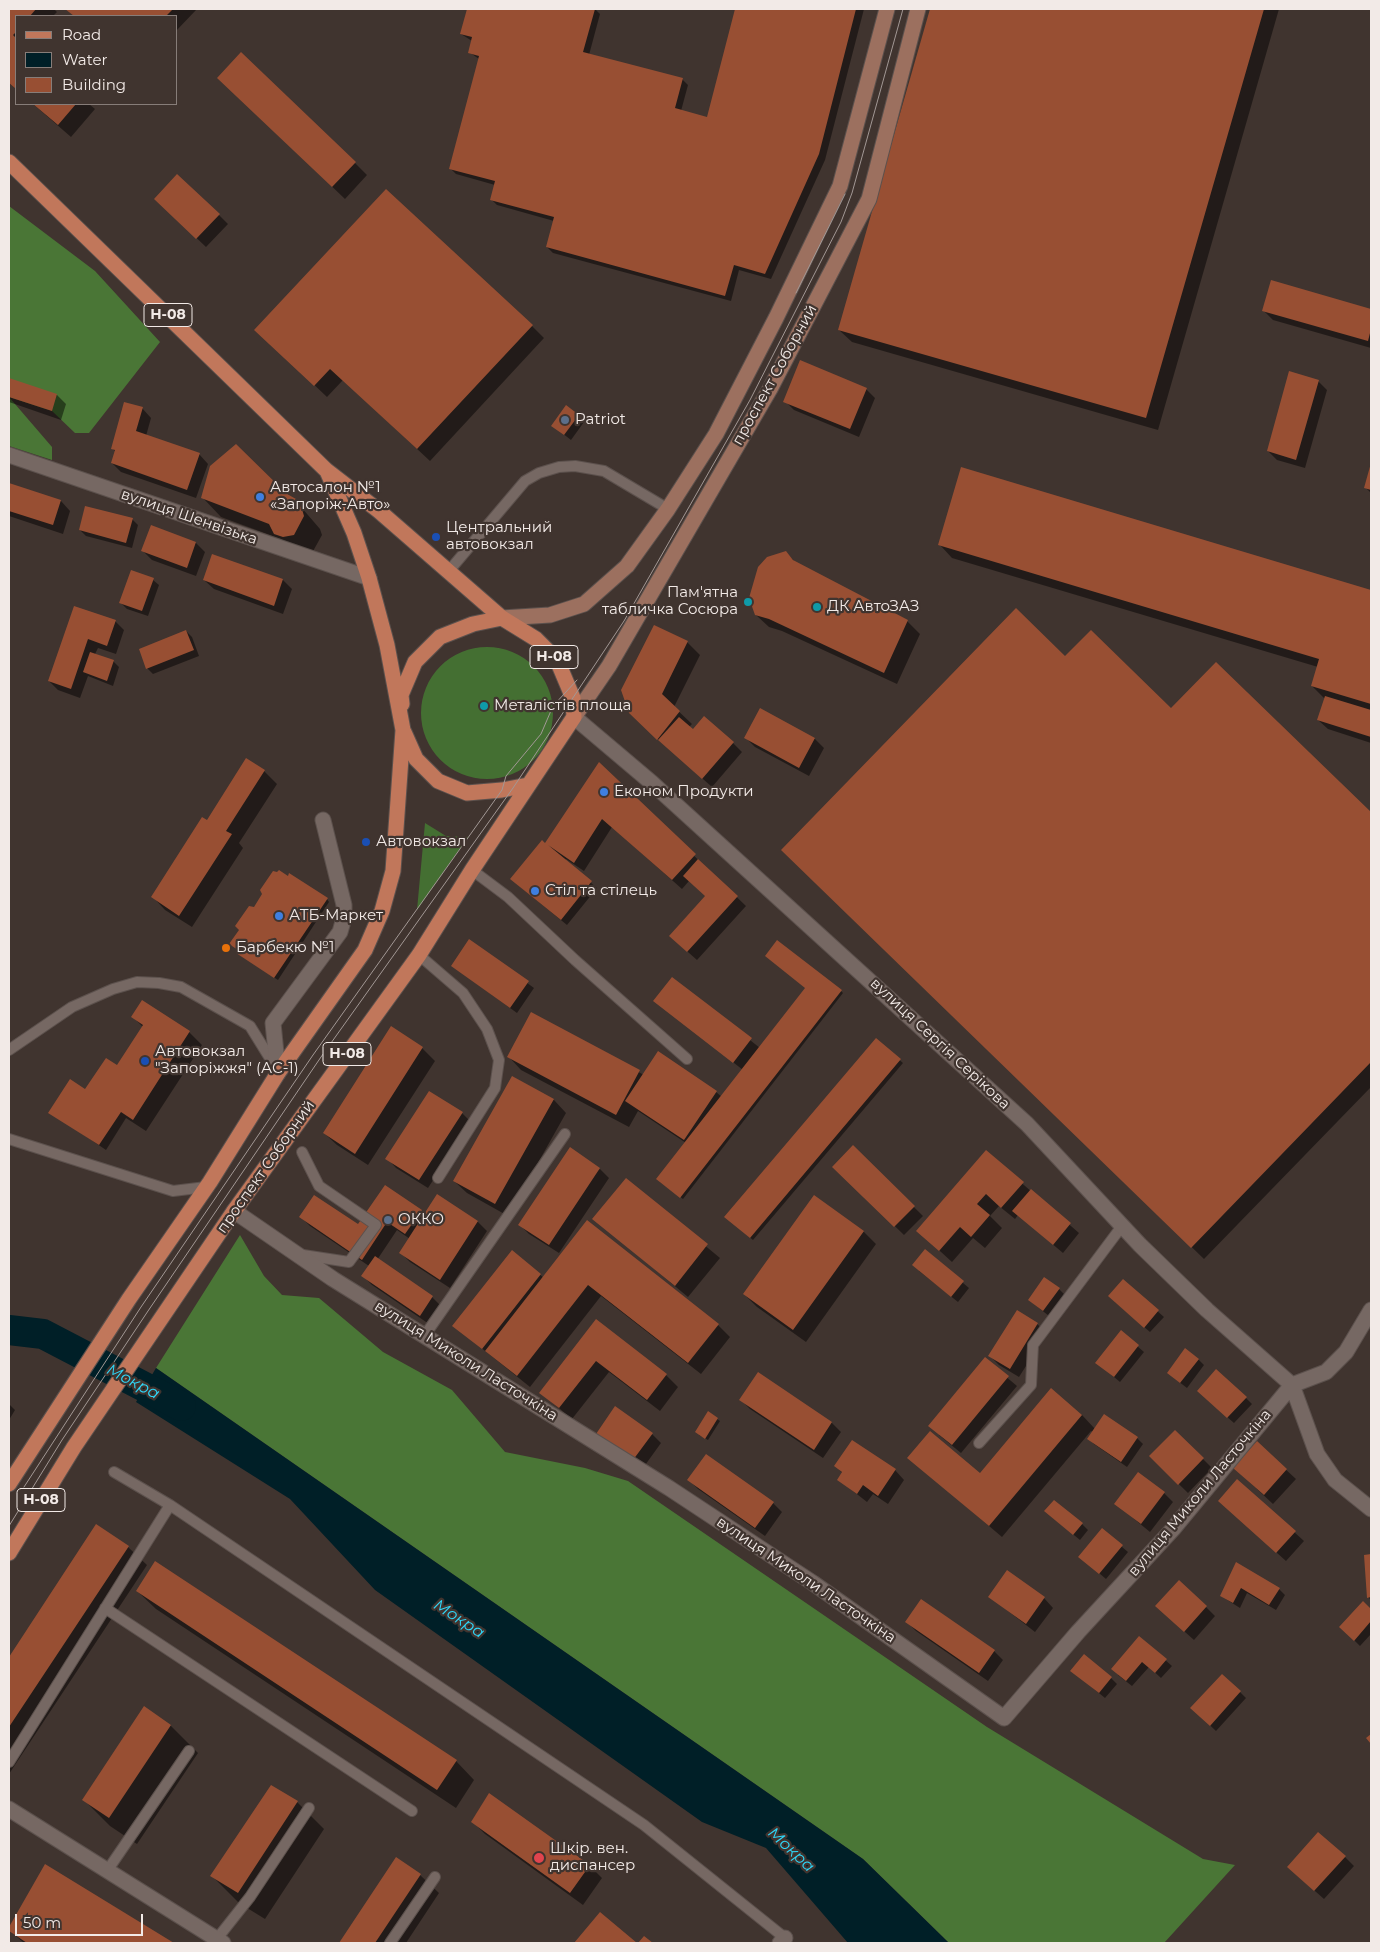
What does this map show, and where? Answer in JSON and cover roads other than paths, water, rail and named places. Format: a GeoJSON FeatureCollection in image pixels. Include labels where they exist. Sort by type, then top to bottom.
{"type":"FeatureCollection","features":[{"type":"Feature","properties":{"kind":"main road","name":"проспект Соборний"},"geometry":{"type":"LineString","coordinates":[[502,618],[550,615],[584,604],[627,566],[668,509],[716,434],[776,318],[840,186],[887,9]]}},
{"type":"Feature","properties":{"kind":"main road","name":"проспект Соборний"},"geometry":{"type":"LineString","coordinates":[[574,717],[608,666],[770,389],[869,199],[918,9]]}},
{"type":"Feature","properties":{"kind":"main road","name":"Н-08"},"geometry":{"type":"LineString","coordinates":[[9,162],[326,470],[379,511],[502,618],[536,639],[557,660],[573,698],[574,717],[528,785]]}},
{"type":"Feature","properties":{"kind":"main road","name":"Н-08"},"geometry":{"type":"LineString","coordinates":[[9,1484],[129,1299],[206,1187],[278,1073],[365,950],[382,911],[393,871],[396,798],[403,730],[387,645],[369,578],[354,533],[326,470]]}},
{"type":"Feature","properties":{"kind":"main road"},"geometry":{"type":"LineString","coordinates":[[502,618],[473,624],[440,637],[415,662],[402,695],[403,730],[416,759],[438,781],[467,793],[528,785]]}},
{"type":"Feature","properties":{"kind":"main road","name":"проспект Соборний"},"geometry":{"type":"LineString","coordinates":[[9,1553],[74,1447],[234,1211],[419,955],[528,785]]}},
{"type":"Feature","properties":{"kind":"street","name":"вулиця Шенвізька"},"geometry":{"type":"LineString","coordinates":[[9,455],[369,578]]}},
{"type":"Feature","properties":{"kind":"street","name":"вулиця Сергія Серікова"},"geometry":{"type":"LineString","coordinates":[[574,717],[652,783],[1005,1104],[1122,1226],[1207,1310],[1292,1385]]}},
{"type":"Feature","properties":{"kind":"street"},"geometry":{"type":"LineString","coordinates":[[278,1073],[273,1023],[340,932],[344,918],[344,905],[323,820]]}},
{"type":"Feature","properties":{"kind":"street","name":"вулиця Миколи Ласточкіна"},"geometry":{"type":"LineString","coordinates":[[234,1211],[295,1253],[669,1488],[813,1583],[1004,1718],[1078,1632],[1173,1529],[1292,1385],[1326,1372],[1346,1352],[1371,1310]]}},
{"type":"Feature","properties":{"kind":"street"},"geometry":{"type":"LineString","coordinates":[[1292,1385],[1316,1454],[1335,1480],[1371,1509]]}},
{"type":"Feature","properties":{"kind":"street"},"geometry":{"type":"LineString","coordinates":[[9,1809],[220,1941]]}},
{"type":"Feature","properties":{"kind":"lane"},"geometry":{"type":"LineString","coordinates":[[448,572],[525,481],[539,473],[559,467],[575,466],[604,471],[668,509]]}},
{"type":"Feature","properties":{"kind":"lane"},"geometry":{"type":"LineString","coordinates":[[472,870],[508,897],[687,1059]]}},
{"type":"Feature","properties":{"kind":"lane"},"geometry":{"type":"LineString","coordinates":[[419,955],[463,992],[487,1029],[500,1060],[495,1088],[438,1178]]}},
{"type":"Feature","properties":{"kind":"lane"},"geometry":{"type":"LineString","coordinates":[[9,1050],[72,1007],[113,989],[137,982],[160,983],[181,987],[250,1026],[278,1073]]}},
{"type":"Feature","properties":{"kind":"lane"},"geometry":{"type":"LineString","coordinates":[[425,1335],[565,1134]]}},
{"type":"Feature","properties":{"kind":"lane"},"geometry":{"type":"LineString","coordinates":[[9,1139],[173,1191],[206,1187]]}},
{"type":"Feature","properties":{"kind":"lane"},"geometry":{"type":"LineString","coordinates":[[295,1253],[349,1262],[376,1225],[319,1186],[302,1152]]}},
{"type":"Feature","properties":{"kind":"lane"},"geometry":{"type":"LineString","coordinates":[[979,1444],[1031,1385],[1034,1345],[1122,1226]]}},
{"type":"Feature","properties":{"kind":"lane"},"geometry":{"type":"LineString","coordinates":[[114,1472],[170,1505],[644,1825],[782,1941]]}},
{"type":"Feature","properties":{"kind":"lane"},"geometry":{"type":"LineString","coordinates":[[9,1762],[170,1505]]}},
{"type":"Feature","properties":{"kind":"lane"},"geometry":{"type":"LineString","coordinates":[[105,1608],[412,1811]]}},
{"type":"Feature","properties":{"kind":"lane"},"geometry":{"type":"LineString","coordinates":[[107,1871],[189,1751]]}},
{"type":"Feature","properties":{"kind":"lane"},"geometry":{"type":"LineString","coordinates":[[220,1941],[309,1808]]}},
{"type":"Feature","properties":{"kind":"lane"},"geometry":{"type":"LineString","coordinates":[[390,1943],[435,1877]]}},
{"type":"Feature","properties":{"kind":"water"},"geometry":{"type":"Polygon","coordinates":[[[156,1368],[863,1859],[949,1943],[848,1943],[766,1848],[702,1822],[375,1590],[290,1499],[136,1402],[156,1368]]]}},
{"type":"Feature","properties":{"kind":"waterway","name":"Мокра"},"geometry":{"type":"LineString","coordinates":[[9,1330],[43,1334],[181,1406]]}},
{"type":"Feature","properties":{"kind":"tram line"},"geometry":{"type":"LineString","coordinates":[[9,1526],[62,1440],[148,1311],[321,1057],[513,788],[624,621],[750,400],[841,222],[852,193],[903,9]]}},
{"type":"Feature","properties":{"kind":"tram line"},"geometry":{"type":"LineString","coordinates":[[796,293],[845,194]]}},
{"type":"Feature","properties":{"kind":"tram line"},"geometry":{"type":"LineString","coordinates":[[24,1487],[141,1307],[313,1055],[502,790],[506,776],[541,734],[553,706],[577,680]]}},
{"type":"Feature","properties":{"kind":"place","name":"Patriot"},"geometry":{"type":"Point","coordinates":[565,420]}},
{"type":"Feature","properties":{"kind":"place","name":"Автосалон №1 «Запоріж-Авто»"},"geometry":{"type":"Point","coordinates":[260,497]}},
{"type":"Feature","properties":{"kind":"place","name":"Центральний автовокзал"},"geometry":{"type":"Point","coordinates":[436,537]}},
{"type":"Feature","properties":{"kind":"place","name":"Пам'ятна табличка Сосюра"},"geometry":{"type":"Point","coordinates":[748,602]}},
{"type":"Feature","properties":{"kind":"place","name":"ДК АвтоЗАЗ"},"geometry":{"type":"Point","coordinates":[817,607]}},
{"type":"Feature","properties":{"kind":"place","name":"Металістів площа"},"geometry":{"type":"Point","coordinates":[484,706]}},
{"type":"Feature","properties":{"kind":"place","name":"Економ Продукти"},"geometry":{"type":"Point","coordinates":[604,792]}},
{"type":"Feature","properties":{"kind":"place","name":"Автовокзал"},"geometry":{"type":"Point","coordinates":[366,842]}},
{"type":"Feature","properties":{"kind":"place","name":"Стіл та стілець"},"geometry":{"type":"Point","coordinates":[535,891]}},
{"type":"Feature","properties":{"kind":"place","name":"АТБ-Маркет"},"geometry":{"type":"Point","coordinates":[279,916]}},
{"type":"Feature","properties":{"kind":"place","name":"Барбекю №1"},"geometry":{"type":"Point","coordinates":[226,948]}},
{"type":"Feature","properties":{"kind":"place","name":"Автовокзал \"Запоріжжя\" (АС-1)"},"geometry":{"type":"Point","coordinates":[145,1061]}},
{"type":"Feature","properties":{"kind":"place","name":"ОККО"},"geometry":{"type":"Point","coordinates":[388,1220]}},
{"type":"Feature","properties":{"kind":"place","name":"Шкір. вен. диспансер"},"geometry":{"type":"Point","coordinates":[539,1858]}}]}
